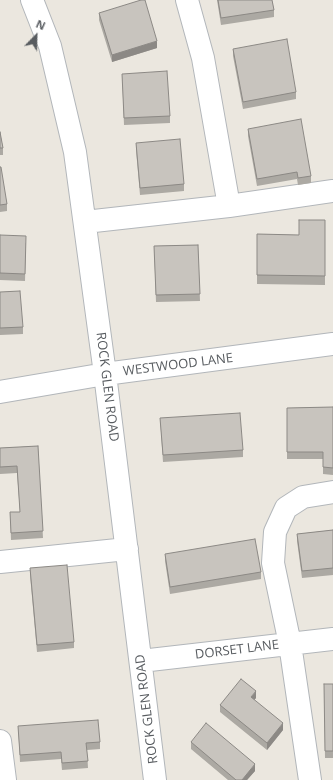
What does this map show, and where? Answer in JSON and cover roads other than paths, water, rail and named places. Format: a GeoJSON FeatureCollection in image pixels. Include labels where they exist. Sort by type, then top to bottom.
{"type":"FeatureCollection","features":[{"type":"Feature","properties":{"kind":"street","name":"ROCK GLEN ROAD"},"geometry":{"type":"LineString","coordinates":[[32,0],[50,46],[75,152],[105,374],[155,780]]}},
{"type":"Feature","properties":{"kind":"street"},"geometry":{"type":"LineString","coordinates":[[187,0],[203,58],[229,206]]}},
{"type":"Feature","properties":{"kind":"street"},"geometry":{"type":"LineString","coordinates":[[84,222],[229,206],[333,191]]}},
{"type":"Feature","properties":{"kind":"street","name":"WESTWOOD LANE"},"geometry":{"type":"LineString","coordinates":[[0,392],[105,374],[333,344]]}},
{"type":"Feature","properties":{"kind":"street"},"geometry":{"type":"LineString","coordinates":[[310,780],[290,644],[273,563],[275,532],[286,508],[303,497],[333,492]]}},
{"type":"Feature","properties":{"kind":"street"},"geometry":{"type":"LineString","coordinates":[[0,562],[127,549]]}},
{"type":"Feature","properties":{"kind":"street","name":"DORSET LANE"},"geometry":{"type":"LineString","coordinates":[[141,661],[333,639]]}},
{"type":"Feature","properties":{"kind":"street"},"geometry":{"type":"LineString","coordinates":[[0,741],[5,780]]}}]}
